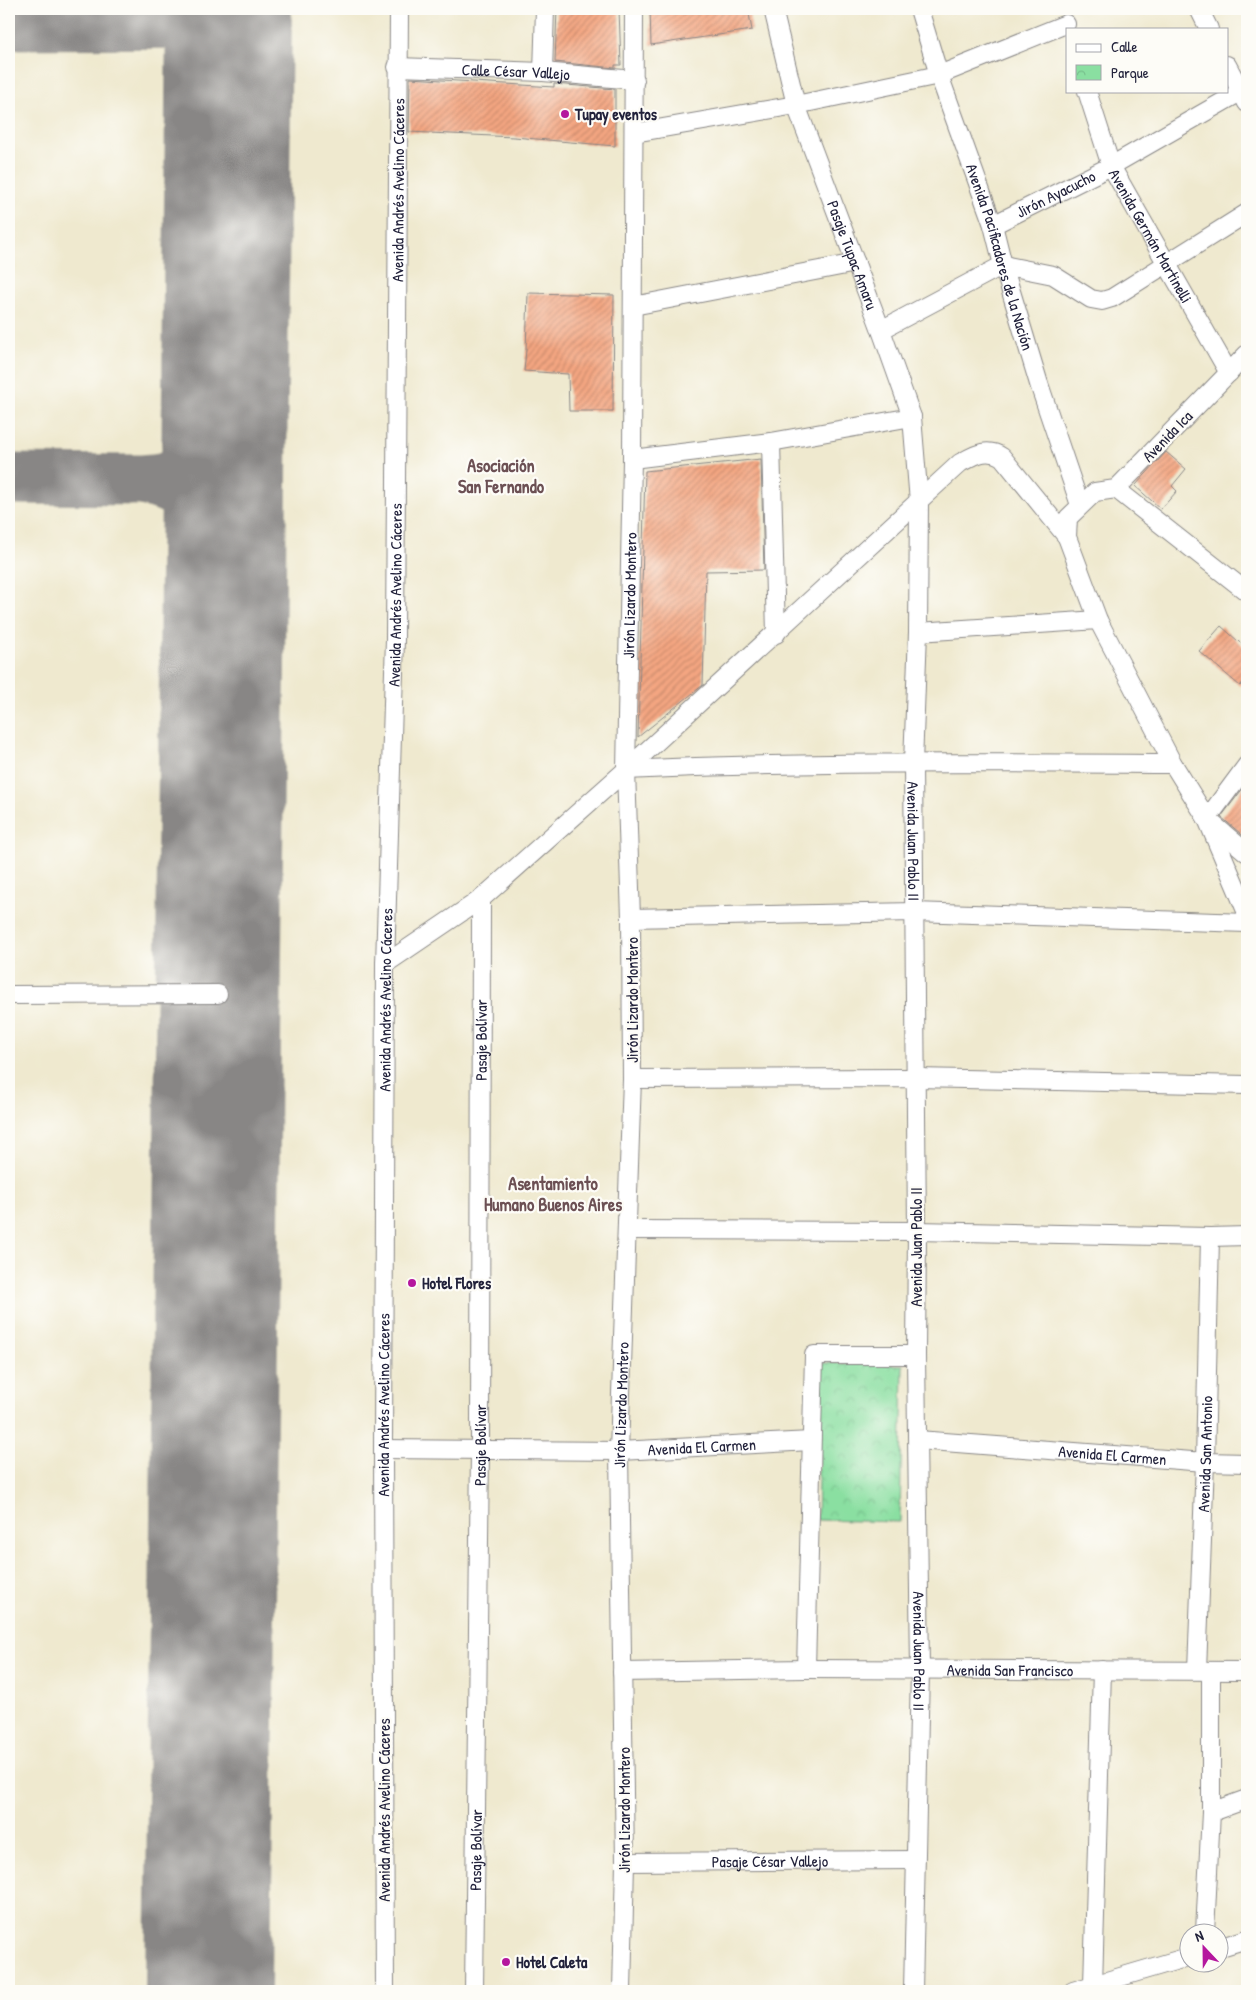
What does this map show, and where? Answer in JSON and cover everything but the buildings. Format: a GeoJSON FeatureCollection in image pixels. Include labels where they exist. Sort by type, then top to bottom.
{"type":"FeatureCollection","features":[{"type":"Feature","properties":{"kind":"street","name":"Avenida Andrés Avelino Cáceres"},"geometry":{"type":"LineString","coordinates":[[385,1991],[384,964],[395,639],[397,66],[399,9]]}},
{"type":"Feature","properties":{"kind":"street"},"geometry":{"type":"LineString","coordinates":[[542,72],[545,9]]}},
{"type":"Feature","properties":{"kind":"street","name":"Jirón Lizardo Montero"},"geometry":{"type":"LineString","coordinates":[[622,1991],[625,1862],[620,1451],[632,1079],[631,918],[626,770],[632,459],[634,9]]}},
{"type":"Feature","properties":{"kind":"street","name":"Pasaje Tupac Amaru"},"geometry":{"type":"LineString","coordinates":[[773,9],[796,105],[912,417],[919,502]]}},
{"type":"Feature","properties":{"kind":"street","name":"Avenida Pacificadores de la Nación"},"geometry":{"type":"LineString","coordinates":[[919,9],[939,75],[994,225],[1003,265],[1039,384],[1080,505]]}},
{"type":"Feature","properties":{"kind":"street"},"geometry":{"type":"LineString","coordinates":[[1199,9],[1208,28]]}},
{"type":"Feature","properties":{"kind":"street"},"geometry":{"type":"LineString","coordinates":[[634,133],[796,105],[939,75],[1065,21]]}},
{"type":"Feature","properties":{"kind":"street","name":"Calle César Vallejo"},"geometry":{"type":"LineString","coordinates":[[397,66],[542,72],[635,80]]}},
{"type":"Feature","properties":{"kind":"street"},"geometry":{"type":"LineString","coordinates":[[1228,67],[1245,94]]}},
{"type":"Feature","properties":{"kind":"street","name":"Avenida Germán Martinelli"},"geometry":{"type":"LineString","coordinates":[[1087,92],[1111,166],[1229,373]]}},
{"type":"Feature","properties":{"kind":"street","name":"Jirón Ayacucho"},"geometry":{"type":"LineString","coordinates":[[994,225],[1111,166],[1245,94]]}},
{"type":"Feature","properties":{"kind":"street"},"geometry":{"type":"LineString","coordinates":[[881,330],[1003,265],[1053,275],[1091,299],[1102,301],[1112,298],[1247,214]]}},
{"type":"Feature","properties":{"kind":"street"},"geometry":{"type":"LineString","coordinates":[[633,306],[856,263]]}},
{"type":"Feature","properties":{"kind":"street","name":"Avenida Ica"},"geometry":{"type":"LineString","coordinates":[[1116,489],[1247,354]]}},
{"type":"Feature","properties":{"kind":"street"},"geometry":{"type":"LineString","coordinates":[[632,459],[771,442],[912,417]]}},
{"type":"Feature","properties":{"kind":"street"},"geometry":{"type":"LineString","coordinates":[[771,442],[776,634]]}},
{"type":"Feature","properties":{"kind":"street"},"geometry":{"type":"LineString","coordinates":[[384,964],[481,899],[776,634],[960,463],[980,453],[994,452],[1002,457],[1016,473],[1067,537],[1098,620],[1173,764],[1207,819],[1247,913]]}},
{"type":"Feature","properties":{"kind":"street"},"geometry":{"type":"LineString","coordinates":[[1067,537],[1068,518],[1080,505],[1096,492],[1116,489],[1247,592]]}},
{"type":"Feature","properties":{"kind":"street","name":"Avenida Juan Pablo II"},"geometry":{"type":"LineString","coordinates":[[913,1991],[920,1670],[916,1355],[917,1232],[913,763],[918,632],[919,502]]}},
{"type":"Feature","properties":{"kind":"street"},"geometry":{"type":"LineString","coordinates":[[918,632],[1098,620]]}},
{"type":"Feature","properties":{"kind":"street"},"geometry":{"type":"LineString","coordinates":[[626,770],[913,763],[1173,764]]}},
{"type":"Feature","properties":{"kind":"street"},"geometry":{"type":"LineString","coordinates":[[1207,819],[1247,765]]}},
{"type":"Feature","properties":{"kind":"street"},"geometry":{"type":"LineString","coordinates":[[1207,819],[1247,853]]}},
{"type":"Feature","properties":{"kind":"street","name":"Pasaje Bolívar"},"geometry":{"type":"LineString","coordinates":[[474,1991],[480,1449],[481,899]]}},
{"type":"Feature","properties":{"kind":"street"},"geometry":{"type":"LineString","coordinates":[[631,918],[914,912],[1247,923]]}},
{"type":"Feature","properties":{"kind":"street"},"geometry":{"type":"LineString","coordinates":[[9,995],[218,994]]}},
{"type":"Feature","properties":{"kind":"street"},"geometry":{"type":"LineString","coordinates":[[632,1079],[916,1078],[1247,1085]]}},
{"type":"Feature","properties":{"kind":"street"},"geometry":{"type":"LineString","coordinates":[[628,1230],[1247,1236]]}},
{"type":"Feature","properties":{"kind":"street","name":"Avenida San Antonio"},"geometry":{"type":"LineString","coordinates":[[1206,1922],[1211,1812],[1204,1670],[1205,1462],[1210,1237]]}},
{"type":"Feature","properties":{"kind":"street"},"geometry":{"type":"LineString","coordinates":[[806,1669],[814,1355],[916,1355]]}},
{"type":"Feature","properties":{"kind":"street","name":"Avenida El Carmen"},"geometry":{"type":"LineString","coordinates":[[918,1440],[1205,1462],[1247,1463]]}},
{"type":"Feature","properties":{"kind":"street","name":"Avenida El Carmen"},"geometry":{"type":"LineString","coordinates":[[383,1449],[620,1451],[811,1441]]}},
{"type":"Feature","properties":{"kind":"street","name":"Avenida San Francisco"},"geometry":{"type":"LineString","coordinates":[[622,1672],[806,1669],[1247,1670]]}},
{"type":"Feature","properties":{"kind":"street"},"geometry":{"type":"LineString","coordinates":[[1093,1985],[1102,1670]]}},
{"type":"Feature","properties":{"kind":"street"},"geometry":{"type":"LineString","coordinates":[[1211,1812],[1247,1799]]}},
{"type":"Feature","properties":{"kind":"street","name":"Pasaje César Vallejo"},"geometry":{"type":"LineString","coordinates":[[625,1862],[915,1860]]}},
{"type":"Feature","properties":{"kind":"street"},"geometry":{"type":"LineString","coordinates":[[1228,1945],[1247,1940]]}},
{"type":"Feature","properties":{"kind":"street"},"geometry":{"type":"LineString","coordinates":[[1073,1991],[1178,1961]]}},
{"type":"Feature","properties":{"kind":"green space"},"geometry":{"type":"Polygon","coordinates":[[[821,1363],[903,1365],[900,1522],[817,1520],[821,1363]]]}},
{"type":"Feature","properties":{"kind":"taxiway"},"geometry":{"type":"LineString","coordinates":[[9,24],[229,23]]}},
{"type":"Feature","properties":{"kind":"taxiway"},"geometry":{"type":"LineString","coordinates":[[142,480],[166,477],[188,465],[210,437],[225,403]]}},
{"type":"Feature","properties":{"kind":"taxiway"},"geometry":{"type":"LineString","coordinates":[[9,479],[142,480],[159,484],[184,496],[194,504],[210,525],[223,554]]}},
{"type":"Feature","properties":{"kind":"runway"},"geometry":{"type":"LineString","coordinates":[[208,1991],[229,9]]}},
{"type":"Feature","properties":{"kind":"place","name":"Tupay eventos"},"geometry":{"type":"Point","coordinates":[565,114]}},
{"type":"Feature","properties":{"kind":"place","name":"Hotel Flores"},"geometry":{"type":"Point","coordinates":[412,1283]}},
{"type":"Feature","properties":{"kind":"place","name":"Hotel Caleta"},"geometry":{"type":"Point","coordinates":[506,1962]}},
{"type":"Feature","properties":{"kind":"district","name":"Asociación San Fernando"},"geometry":{"type":"Point","coordinates":[501,475]}},
{"type":"Feature","properties":{"kind":"district","name":"Asentamiento Humano Buenos Aires"},"geometry":{"type":"Point","coordinates":[553,1193]}}]}
